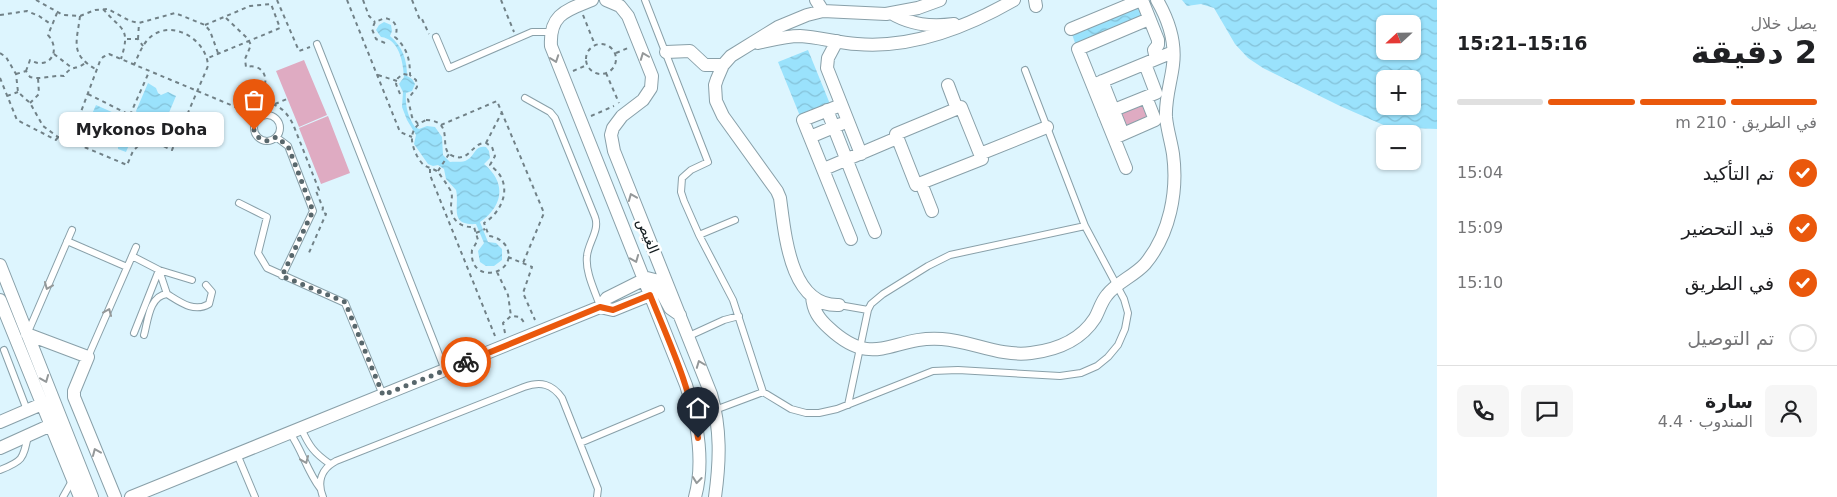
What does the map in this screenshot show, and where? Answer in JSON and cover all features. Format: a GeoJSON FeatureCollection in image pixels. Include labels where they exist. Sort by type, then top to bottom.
{"type":"FeatureCollection","features":[{"type":"Feature","properties":{"kind":"street"},"geometry":{"type":"LineString","coordinates":[[551,32],[558,16],[565,11],[592,0]]}},
{"type":"Feature","properties":{"kind":"street","name":"الغيص"},"geometry":{"type":"LineString","coordinates":[[606,0],[620,6],[628,16],[652,76],[651,88],[643,100],[623,108],[611,135],[614,151],[689,336],[716,410],[719,434],[719,466],[715,497]]}},
{"type":"Feature","properties":{"kind":"street"},"geometry":{"type":"LineString","coordinates":[[816,0],[823,11]]}},
{"type":"Feature","properties":{"kind":"street"},"geometry":{"type":"LineString","coordinates":[[839,305],[821,303],[812,296],[801,282],[791,260],[780,198],[777,191],[719,109],[716,101],[715,85],[723,65],[730,56],[792,20],[823,11],[865,14],[891,13],[918,8],[940,0]]}},
{"type":"Feature","properties":{"kind":"street"},"geometry":{"type":"LineString","coordinates":[[1071,29],[1139,0],[1149,19],[1158,40],[1158,45],[1154,50],[1151,62],[1156,93],[1109,112]]}},
{"type":"Feature","properties":{"kind":"street"},"geometry":{"type":"LineString","coordinates":[[812,296],[813,305],[819,319],[852,346],[860,348],[878,350],[912,341],[936,338],[968,342],[1011,354],[1044,351],[1067,343],[1084,331],[1094,319],[1107,295],[1150,258],[1165,228],[1172,206],[1174,167],[1166,106],[1173,52],[1170,30],[1157,0]]}},
{"type":"Feature","properties":{"kind":"street"},"geometry":{"type":"LineString","coordinates":[[746,46],[799,36],[858,44],[906,41],[936,36],[976,24],[1009,2]]}},
{"type":"Feature","properties":{"kind":"street"},"geometry":{"type":"LineString","coordinates":[[891,13],[908,22],[919,25],[976,24]]}},
{"type":"Feature","properties":{"kind":"street"},"geometry":{"type":"LineString","coordinates":[[1126,168],[1119,136],[1097,83],[1078,49],[1149,19]]}},
{"type":"Feature","properties":{"kind":"street","name":"الغيص"},"geometry":{"type":"LineString","coordinates":[[551,32],[551,46],[554,57],[686,385],[695,413],[699,463],[694,497]]}},
{"type":"Feature","properties":{"kind":"street"},"geometry":{"type":"LineString","coordinates":[[837,42],[828,58],[827,68],[861,154]]}},
{"type":"Feature","properties":{"kind":"street"},"geometry":{"type":"LineString","coordinates":[[666,52],[690,51],[705,65],[723,65]]}},
{"type":"Feature","properties":{"kind":"street"},"geometry":{"type":"LineString","coordinates":[[1097,83],[1173,52]]}},
{"type":"Feature","properties":{"kind":"street"},"geometry":{"type":"LineString","coordinates":[[948,85],[957,109]]}},
{"type":"Feature","properties":{"kind":"street"},"geometry":{"type":"LineString","coordinates":[[1119,136],[1155,120],[1146,97]]}},
{"type":"Feature","properties":{"kind":"street"},"geometry":{"type":"LineString","coordinates":[[841,104],[803,120],[851,239]]}},
{"type":"Feature","properties":{"kind":"street"},"geometry":{"type":"LineString","coordinates":[[961,107],[982,159],[916,185],[896,134],[957,109],[961,107]]}},
{"type":"Feature","properties":{"kind":"street"},"geometry":{"type":"LineString","coordinates":[[827,110],[875,232]]}},
{"type":"Feature","properties":{"kind":"street"},"geometry":{"type":"LineString","coordinates":[[810,137],[848,121]]}},
{"type":"Feature","properties":{"kind":"street"},"geometry":{"type":"LineString","coordinates":[[980,154],[1047,127]]}},
{"type":"Feature","properties":{"kind":"street"},"geometry":{"type":"LineString","coordinates":[[824,170],[897,138]]}},
{"type":"Feature","properties":{"kind":"street"},"geometry":{"type":"LineString","coordinates":[[921,183],[932,210]]}},
{"type":"Feature","properties":{"kind":"street"},"geometry":{"type":"LineString","coordinates":[[0,265],[92,497]]}},
{"type":"Feature","properties":{"kind":"street"},"geometry":{"type":"LineString","coordinates":[[131,497],[600,307],[607,298],[650,278],[655,280],[670,308],[680,315]]}},
{"type":"Feature","properties":{"kind":"street"},"geometry":{"type":"LineString","coordinates":[[600,307],[613,310],[650,295]]}},
{"type":"Feature","properties":{"kind":"street"},"geometry":{"type":"LineString","coordinates":[[1,306],[80,497]]}},
{"type":"Feature","properties":{"kind":"street"},"geometry":{"type":"LineString","coordinates":[[27,334],[88,357],[74,391],[74,397],[115,497]]}},
{"type":"Feature","properties":{"kind":"street"},"geometry":{"type":"LineString","coordinates":[[24,437],[5,420],[42,404]]}},
{"type":"Feature","properties":{"kind":"street"},"geometry":{"type":"LineString","coordinates":[[0,448],[51,425]]}},
{"type":"Feature","properties":{"kind":"lane"},"geometry":{"type":"LineString","coordinates":[[645,0],[708,162],[691,170],[682,178],[684,201],[740,316],[762,392],[791,409],[806,413],[819,413],[848,404],[933,371],[958,370],[1060,376],[1081,374],[1097,366],[1118,345],[1125,329],[1128,313],[1124,299],[1085,226],[1025,70]]}},
{"type":"Feature","properties":{"kind":"lane"},"geometry":{"type":"LineString","coordinates":[[433,36],[449,68],[532,32],[551,32]]}},
{"type":"Feature","properties":{"kind":"lane"},"geometry":{"type":"LineString","coordinates":[[317,44],[444,370]]}},
{"type":"Feature","properties":{"kind":"lane"},"geometry":{"type":"LineString","coordinates":[[525,98],[550,112],[555,118],[595,217],[597,225],[586,257],[600,307]]}},
{"type":"Feature","properties":{"kind":"lane"},"geometry":{"type":"LineString","coordinates":[[262,115],[272,115],[277,118],[280,128],[276,137],[268,141],[259,138],[254,130],[255,121],[262,115]]}},
{"type":"Feature","properties":{"kind":"lane"},"geometry":{"type":"LineString","coordinates":[[276,137],[288,146],[313,211],[282,276]]}},
{"type":"Feature","properties":{"kind":"lane"},"geometry":{"type":"LineString","coordinates":[[239,203],[268,217],[258,253],[267,268],[345,302],[383,395]]}},
{"type":"Feature","properties":{"kind":"lane"},"geometry":{"type":"LineString","coordinates":[[699,235],[735,220]]}},
{"type":"Feature","properties":{"kind":"lane"},"geometry":{"type":"LineString","coordinates":[[848,404],[868,310],[871,304],[882,294],[928,266],[950,256],[1085,226]]}},
{"type":"Feature","properties":{"kind":"lane"},"geometry":{"type":"LineString","coordinates":[[27,334],[72,230]]}},
{"type":"Feature","properties":{"kind":"lane"},"geometry":{"type":"LineString","coordinates":[[67,241],[127,267]]}},
{"type":"Feature","properties":{"kind":"lane"},"geometry":{"type":"LineString","coordinates":[[88,357],[136,247]]}},
{"type":"Feature","properties":{"kind":"lane"},"geometry":{"type":"LineString","coordinates":[[132,256],[159,270],[192,280]]}},
{"type":"Feature","properties":{"kind":"lane"},"geometry":{"type":"LineString","coordinates":[[159,270],[167,294]]}},
{"type":"Feature","properties":{"kind":"lane"},"geometry":{"type":"LineString","coordinates":[[134,333],[159,270]]}},
{"type":"Feature","properties":{"kind":"lane"},"geometry":{"type":"LineString","coordinates":[[144,335],[153,302],[158,296],[167,294],[194,308],[200,308],[209,304],[211,298],[212,292],[206,285]]}},
{"type":"Feature","properties":{"kind":"lane"},"geometry":{"type":"LineString","coordinates":[[839,305],[868,310]]}},
{"type":"Feature","properties":{"kind":"lane"},"geometry":{"type":"LineString","coordinates":[[689,336],[724,320],[740,316]]}},
{"type":"Feature","properties":{"kind":"lane"},"geometry":{"type":"LineString","coordinates":[[4,350],[27,410]]}},
{"type":"Feature","properties":{"kind":"lane"},"geometry":{"type":"LineString","coordinates":[[320,488],[322,475],[330,464],[524,387],[540,383],[556,390],[562,398],[598,489],[597,497]]}},
{"type":"Feature","properties":{"kind":"lane"},"geometry":{"type":"LineString","coordinates":[[716,410],[762,392]]}},
{"type":"Feature","properties":{"kind":"lane"},"geometry":{"type":"LineString","coordinates":[[580,443],[661,409]]}},
{"type":"Feature","properties":{"kind":"lane"},"geometry":{"type":"LineString","coordinates":[[296,430],[316,454],[330,464]]}},
{"type":"Feature","properties":{"kind":"lane"},"geometry":{"type":"LineString","coordinates":[[296,430],[323,497]]}},
{"type":"Feature","properties":{"kind":"lane"},"geometry":{"type":"LineString","coordinates":[[0,470],[19,462],[22,458],[24,437]]}},
{"type":"Feature","properties":{"kind":"lane"},"geometry":{"type":"LineString","coordinates":[[237,454],[255,497]]}},
{"type":"Feature","properties":{"kind":"lane"},"geometry":{"type":"LineString","coordinates":[[63,497],[73,479]]}},
{"type":"Feature","properties":{"kind":"path"},"geometry":{"type":"LineString","coordinates":[[36,0],[63,15],[80,16],[103,9],[113,10],[130,21],[139,22],[175,13],[205,25],[210,31],[218,53]]}},
{"type":"Feature","properties":{"kind":"path"},"geometry":{"type":"LineString","coordinates":[[277,0],[299,51],[317,44]]}},
{"type":"Feature","properties":{"kind":"path"},"geometry":{"type":"LineString","coordinates":[[346,0],[400,132],[412,136]]}},
{"type":"Feature","properties":{"kind":"path"},"geometry":{"type":"LineString","coordinates":[[363,0],[369,16],[375,22]]}},
{"type":"Feature","properties":{"kind":"path"},"geometry":{"type":"LineString","coordinates":[[412,0],[420,20],[422,19],[433,36]]}},
{"type":"Feature","properties":{"kind":"path"},"geometry":{"type":"LineString","coordinates":[[501,0],[517,39]]}},
{"type":"Feature","properties":{"kind":"path"},"geometry":{"type":"LineString","coordinates":[[205,25],[250,6],[271,4],[280,28],[208,58]]}},
{"type":"Feature","properties":{"kind":"path"},"geometry":{"type":"LineString","coordinates":[[579,5],[595,45]]}},
{"type":"Feature","properties":{"kind":"path"},"geometry":{"type":"LineString","coordinates":[[103,9],[120,26],[126,39],[121,59]]}},
{"type":"Feature","properties":{"kind":"path"},"geometry":{"type":"LineString","coordinates":[[0,15],[27,11],[39,16],[52,25]]}},
{"type":"Feature","properties":{"kind":"path"},"geometry":{"type":"LineString","coordinates":[[57,12],[48,35],[53,43],[54,54],[48,61],[42,63],[30,60],[26,71],[30,78],[64,76],[72,68],[85,63]]}},
{"type":"Feature","properties":{"kind":"path"},"geometry":{"type":"LineString","coordinates":[[80,16],[76,45],[78,54],[85,63],[97,70]]}},
{"type":"Feature","properties":{"kind":"path"},"geometry":{"type":"LineString","coordinates":[[225,17],[251,45],[245,59],[246,67],[258,68],[265,77],[266,82],[257,94],[245,95],[238,108]]}},
{"type":"Feature","properties":{"kind":"path"},"geometry":{"type":"LineString","coordinates":[[385,42],[380,42],[374,36],[372,30],[375,22],[385,18],[396,24],[397,33],[395,37],[401,42],[409,58],[409,75]]}},
{"type":"Feature","properties":{"kind":"path"},"geometry":{"type":"LineString","coordinates":[[139,22],[138,39],[143,46]]}},
{"type":"Feature","properties":{"kind":"path"},"geometry":{"type":"LineString","coordinates":[[134,65],[143,46],[154,34],[164,30],[174,30],[186,34],[198,42],[208,58],[208,66],[172,150],[156,143],[141,141]]}},
{"type":"Feature","properties":{"kind":"path"},"geometry":{"type":"LineString","coordinates":[[126,39],[138,39]]}},
{"type":"Feature","properties":{"kind":"path"},"geometry":{"type":"LineString","coordinates":[[595,45],[608,46],[615,53],[615,64],[612,70],[606,73],[595,73],[587,65],[586,58],[588,52],[595,45]]}},
{"type":"Feature","properties":{"kind":"path"},"geometry":{"type":"LineString","coordinates":[[0,54],[6,57],[16,74],[18,92],[30,104],[43,126],[58,136],[127,165],[133,151],[141,141]]}},
{"type":"Feature","properties":{"kind":"path"},"geometry":{"type":"LineString","coordinates":[[54,54],[72,68]]}},
{"type":"Feature","properties":{"kind":"path"},"geometry":{"type":"LineString","coordinates":[[70,141],[100,61],[106,55],[121,59],[238,108],[255,121]]}},
{"type":"Feature","properties":{"kind":"path"},"geometry":{"type":"LineString","coordinates":[[16,74],[26,71]]}},
{"type":"Feature","properties":{"kind":"path"},"geometry":{"type":"LineString","coordinates":[[130,115],[149,72]]}},
{"type":"Feature","properties":{"kind":"path"},"geometry":{"type":"LineString","coordinates":[[580,121],[623,108],[606,73]]}},
{"type":"Feature","properties":{"kind":"path"},"geometry":{"type":"LineString","coordinates":[[400,94],[397,88],[399,76],[403,74],[414,76],[418,85],[415,92],[409,96],[408,106],[418,126]]}},
{"type":"Feature","properties":{"kind":"path"},"geometry":{"type":"LineString","coordinates":[[376,75],[397,81]]}},
{"type":"Feature","properties":{"kind":"path"},"geometry":{"type":"LineString","coordinates":[[0,78],[17,120],[56,140],[58,136]]}},
{"type":"Feature","properties":{"kind":"path"},"geometry":{"type":"LineString","coordinates":[[30,104],[39,94],[38,78]]}},
{"type":"Feature","properties":{"kind":"path"},"geometry":{"type":"LineString","coordinates":[[7,96],[18,92]]}},
{"type":"Feature","properties":{"kind":"path"},"geometry":{"type":"LineString","coordinates":[[88,94],[130,115],[141,141]]}},
{"type":"Feature","properties":{"kind":"path"},"geometry":{"type":"LineString","coordinates":[[275,104],[287,100]]}},
{"type":"Feature","properties":{"kind":"path"},"geometry":{"type":"LineString","coordinates":[[440,125],[497,101],[544,213],[522,263]]}},
{"type":"Feature","properties":{"kind":"path"},"geometry":{"type":"LineString","coordinates":[[486,143],[502,112]]}},
{"type":"Feature","properties":{"kind":"path"},"geometry":{"type":"LineString","coordinates":[[438,172],[448,156],[444,131],[436,122],[426,120],[418,126],[412,136],[412,146],[424,165],[438,172],[442,181],[450,189],[453,195],[451,206],[454,219],[462,226],[474,227],[477,232],[478,240],[472,250],[472,262],[484,272],[497,272],[505,264],[508,257],[507,249],[503,242],[489,236],[484,223],[496,214],[502,203],[504,188],[501,177],[490,165],[495,153],[492,147],[486,143],[476,145],[470,153],[461,158],[448,156]]}},
{"type":"Feature","properties":{"kind":"path"},"geometry":{"type":"LineString","coordinates":[[306,158],[310,156]]}},
{"type":"Feature","properties":{"kind":"path"},"geometry":{"type":"LineString","coordinates":[[430,168],[430,175],[466,264],[505,346]]}},
{"type":"Feature","properties":{"kind":"path"},"geometry":{"type":"LineString","coordinates":[[447,217],[453,215]]}},
{"type":"Feature","properties":{"kind":"path"},"geometry":{"type":"LineString","coordinates":[[477,232],[485,229]]}},
{"type":"Feature","properties":{"kind":"path"},"geometry":{"type":"LineString","coordinates":[[508,257],[532,267],[523,293],[535,334]]}},
{"type":"Feature","properties":{"kind":"path"},"geometry":{"type":"LineString","coordinates":[[466,264],[472,262]]}},
{"type":"Feature","properties":{"kind":"path"},"geometry":{"type":"LineString","coordinates":[[497,272],[508,295],[511,316]]}},
{"type":"Feature","properties":{"kind":"path"},"geometry":{"type":"LineString","coordinates":[[505,346],[503,326],[505,320],[511,316],[517,316],[522,319],[535,334]]}},
{"type":"Feature","properties":{"kind":"shaded area"},"geometry":{"type":"Polygon","coordinates":[[[304,60],[327,115],[299,127],[276,71],[304,60]]]}},
{"type":"Feature","properties":{"kind":"shaded area"},"geometry":{"type":"Polygon","coordinates":[[[1147,101],[1153,117],[1123,130],[1117,114],[1147,101]]]}},
{"type":"Feature","properties":{"kind":"shaded area"},"geometry":{"type":"Polygon","coordinates":[[[328,116],[350,173],[321,184],[299,128],[328,116]]]}},
{"type":"Feature","properties":{"kind":"water"},"geometry":{"type":"Polygon","coordinates":[[[1182,0],[1437,0],[1437,129],[1421,128],[1421,125],[1383,125],[1263,68],[1248,58],[1235,44],[1214,8],[1201,4],[1187,6],[1182,0]]]}},
{"type":"Feature","properties":{"kind":"water"},"geometry":{"type":"Polygon","coordinates":[[[1142,5],[1147,17],[1076,46],[1072,34],[1142,5]]]}},
{"type":"Feature","properties":{"kind":"water"},"geometry":{"type":"Polygon","coordinates":[[[384,22],[391,25],[392,31],[390,36],[401,49],[405,59],[407,76],[415,84],[412,91],[406,93],[406,102],[410,119],[415,127],[419,129],[427,126],[435,127],[442,137],[443,155],[450,162],[467,160],[479,147],[486,147],[489,151],[490,158],[484,164],[496,179],[499,186],[499,194],[494,209],[480,222],[488,242],[496,243],[502,249],[502,260],[494,266],[486,266],[480,262],[478,251],[484,243],[476,224],[467,224],[458,218],[456,190],[446,179],[444,169],[438,165],[428,164],[414,144],[416,135],[402,107],[403,92],[399,84],[404,77],[403,64],[399,52],[392,42],[381,37],[376,30],[384,22]]]}},
{"type":"Feature","properties":{"kind":"water"},"geometry":{"type":"Polygon","coordinates":[[[808,50],[830,104],[800,116],[778,62],[808,50]]]}},
{"type":"Feature","properties":{"kind":"water"},"geometry":{"type":"Polygon","coordinates":[[[148,83],[156,88],[161,95],[168,92],[176,96],[158,139],[147,136],[138,137],[132,142],[126,152],[118,149],[118,141],[112,135],[105,135],[100,140],[84,133],[87,125],[94,122],[92,114],[96,105],[123,117],[124,123],[128,126],[138,124],[140,119],[136,111],[148,83]]]}},
{"type":"Feature","properties":{"kind":"way so far"},"geometry":{"type":"LineString","coordinates":[[254,130],[256,135],[263,140],[268,141],[276,137],[288,146],[313,211],[282,276],[345,302],[383,395],[466,362]]}},
{"type":"Feature","properties":{"kind":"place","name":"Mykonos Doha"},"geometry":{"type":"Point","coordinates":[254,130]}},
{"type":"Feature","properties":{"kind":"route"},"geometry":{"type":"LineString","coordinates":[[466,362],[600,307],[613,310],[650,295],[686,385],[695,413],[698,438]]}}]}
